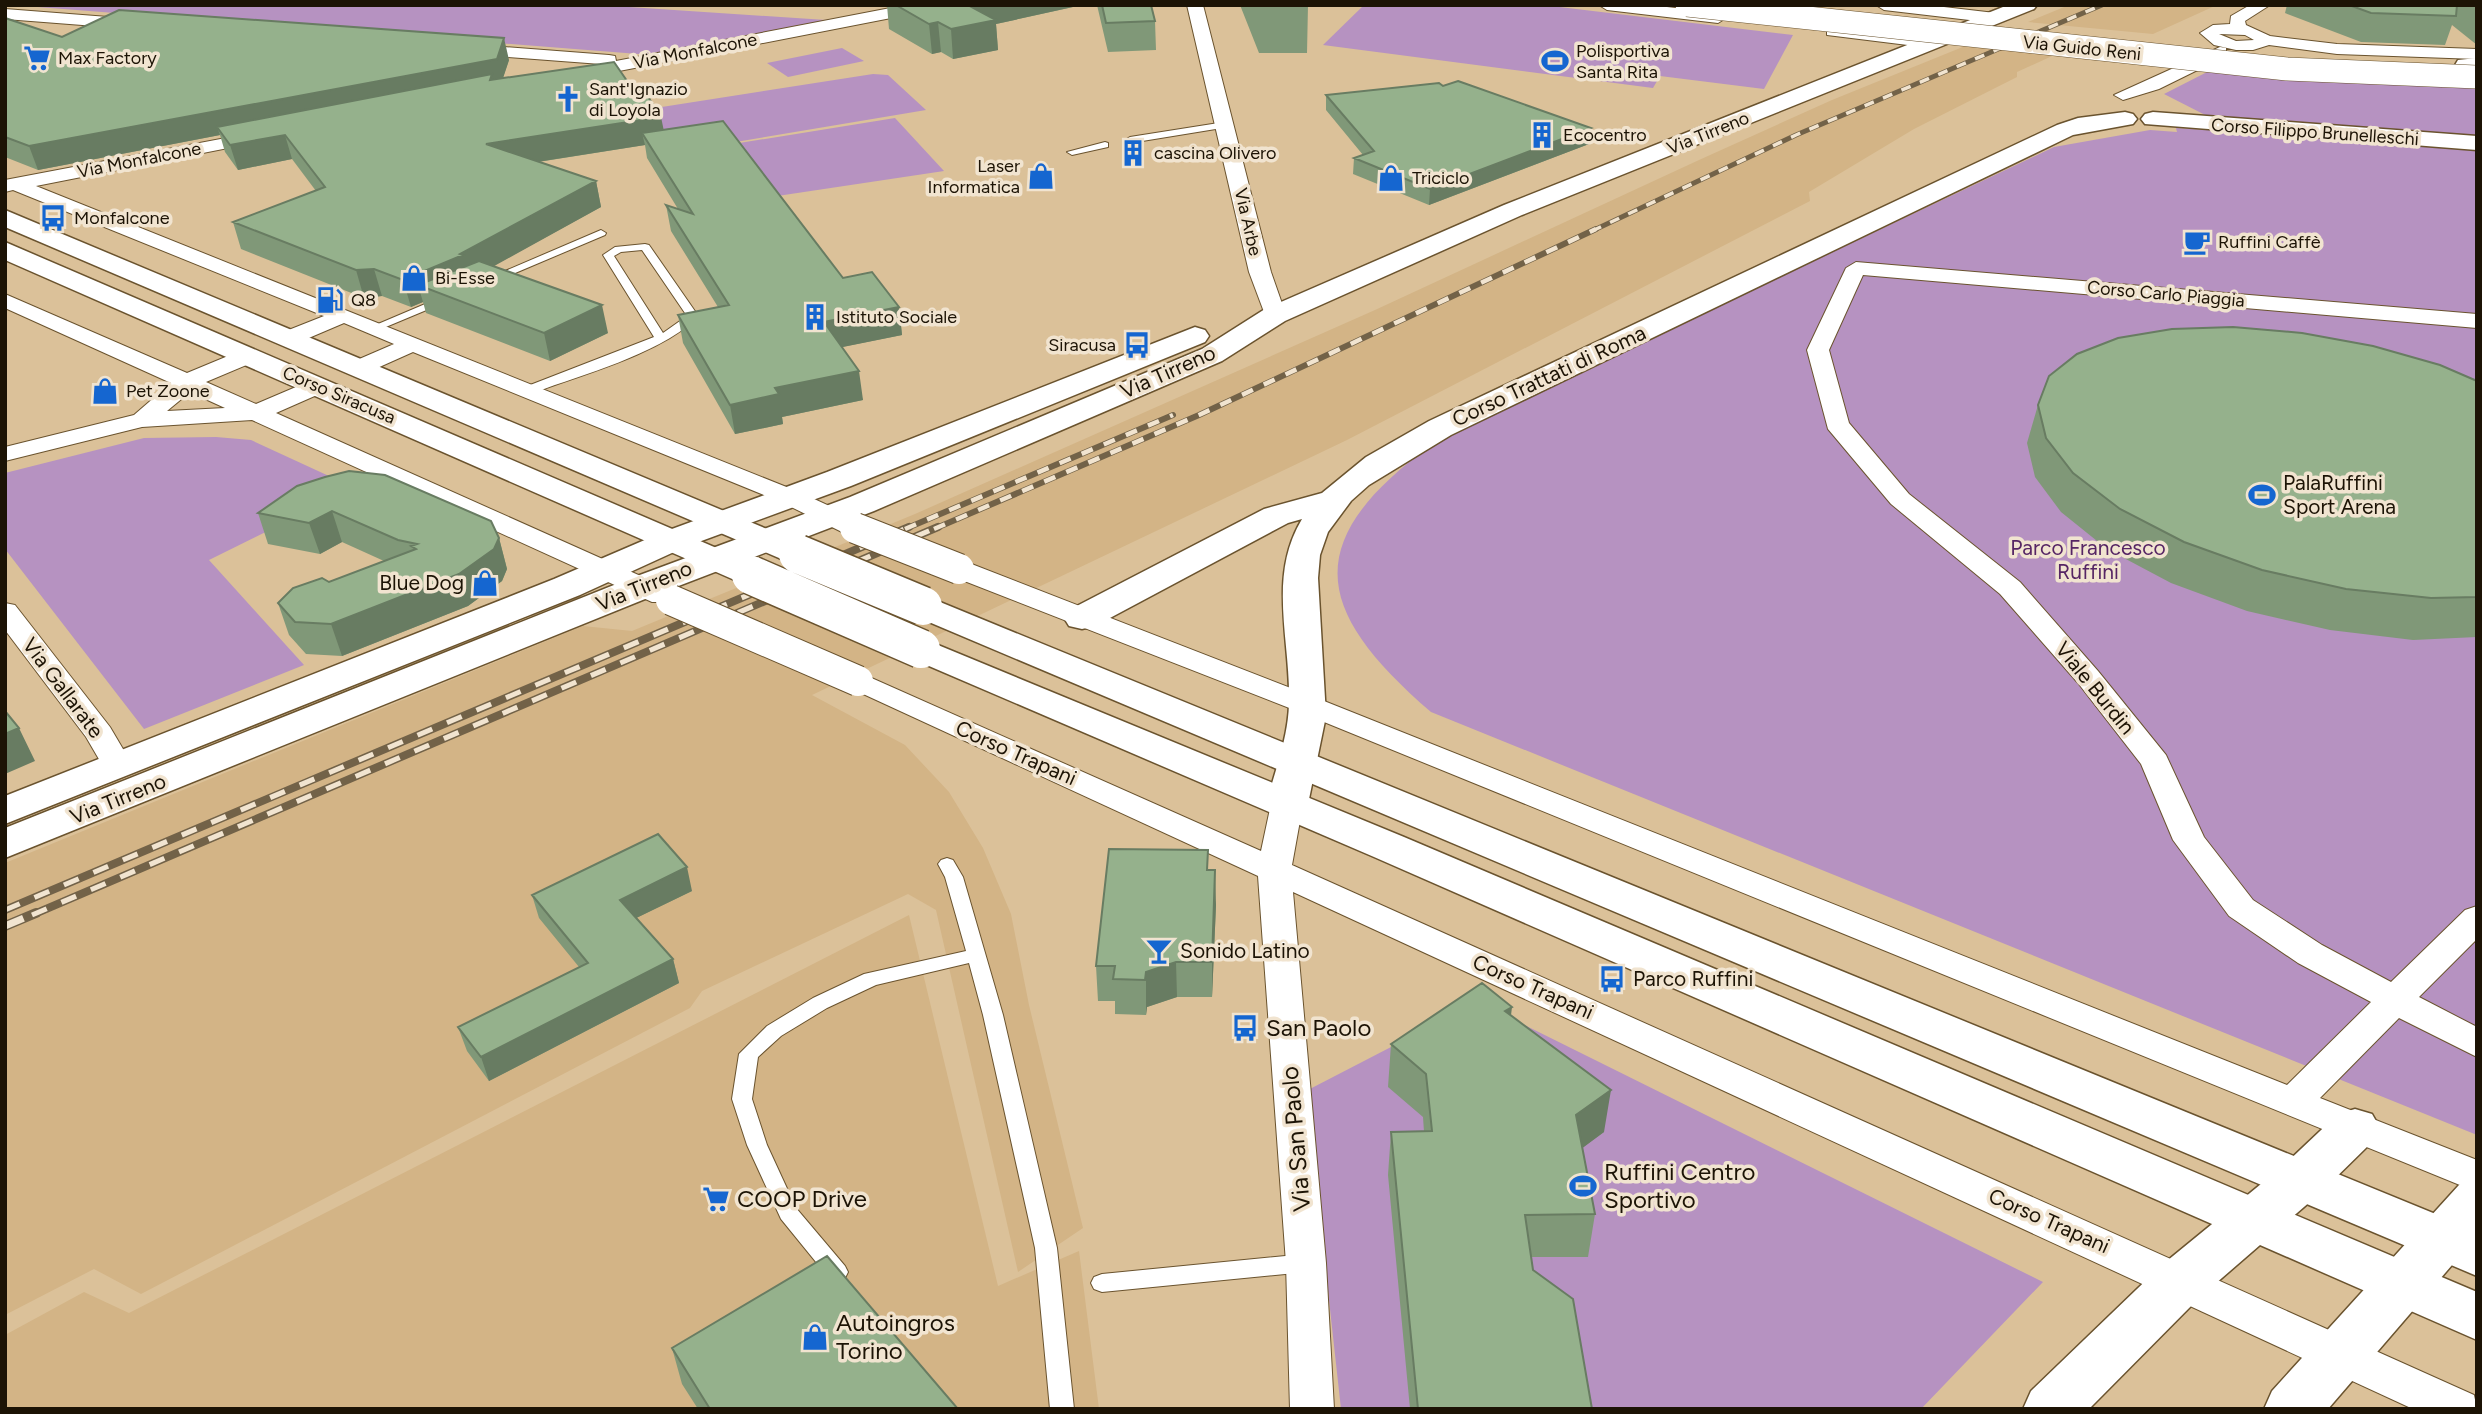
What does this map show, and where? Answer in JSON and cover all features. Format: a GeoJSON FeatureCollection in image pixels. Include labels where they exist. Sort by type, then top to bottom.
{"type":"FeatureCollection","features":[{"type":"Feature","properties":{"kind":"street","name":"Via Monfalcone"},"geometry":{"type":"LineString","coordinates":[[559,78],[932,5]]}},
{"type":"Feature","properties":{"kind":"street","name":"Via Arbe"},"geometry":{"type":"LineString","coordinates":[[1195,5],[1260,272],[1275,315]]}},
{"type":"Feature","properties":{"kind":"street"},"geometry":{"type":"LineString","coordinates":[[1607,5],[1932,43]]}},
{"type":"Feature","properties":{"kind":"street","name":"Via Guido Reni"},"geometry":{"type":"LineString","coordinates":[[1687,5],[2287,69],[2474,65]]}},
{"type":"Feature","properties":{"kind":"street","name":"Via Guido Reni"},"geometry":{"type":"LineString","coordinates":[[1788,5],[2289,57],[2474,65]]}},
{"type":"Feature","properties":{"kind":"street"},"geometry":{"type":"LineString","coordinates":[[1884,5],[1995,18]]}},
{"type":"Feature","properties":{"kind":"street","name":"Via Tirreno"},"geometry":{"type":"LineString","coordinates":[[5,844],[656,593],[714,558],[764,540],[842,522],[1212,355],[1275,315],[1513,210],[2027,5]]}},
{"type":"Feature","properties":{"kind":"street"},"geometry":{"type":"LineString","coordinates":[[2238,36],[2237,19],[2241,14],[2262,5]]}},
{"type":"Feature","properties":{"kind":"street"},"geometry":{"type":"LineString","coordinates":[[5,14],[158,26]]}},
{"type":"Feature","properties":{"kind":"street"},"geometry":{"type":"LineString","coordinates":[[2238,36],[2256,45],[2266,40],[2474,65]]}},
{"type":"Feature","properties":{"kind":"street"},"geometry":{"type":"LineString","coordinates":[[2097,104],[2156,103],[2238,36]]}},
{"type":"Feature","properties":{"kind":"street"},"geometry":{"type":"LineString","coordinates":[[450,48],[619,60],[628,65]]}},
{"type":"Feature","properties":{"kind":"street","name":"Corso Trattati di Roma"},"geometry":{"type":"LineString","coordinates":[[1274,870],[1308,705],[1301,618],[1302,558],[1310,531],[1333,500],[1386,457],[1440,428],[2097,104],[2125,119],[2156,103]]}},
{"type":"Feature","properties":{"kind":"street","name":"Corso Filippo Brunelleschi"},"geometry":{"type":"LineString","coordinates":[[2156,103],[2223,126],[2477,143]]}},
{"type":"Feature","properties":{"kind":"street","name":"Via Monfalcone"},"geometry":{"type":"LineString","coordinates":[[8,184],[276,133]]}},
{"type":"Feature","properties":{"kind":"street"},"geometry":{"type":"LineString","coordinates":[[8,184],[377,327],[790,496],[842,522],[1027,597],[1308,705],[2477,1177]]}},
{"type":"Feature","properties":{"kind":"street","name":"Corso Siracusa"},"geometry":{"type":"LineString","coordinates":[[5,218],[722,522]]}},
{"type":"Feature","properties":{"kind":"street","name":"Corso Siracusa"},"geometry":{"type":"LineString","coordinates":[[5,250],[673,540]]}},
{"type":"Feature","properties":{"kind":"street","name":"Corso Carlo Piaggia"},"geometry":{"type":"LineString","coordinates":[[1856,268],[2477,321]]}},
{"type":"Feature","properties":{"kind":"street","name":"Viale Burdin"},"geometry":{"type":"LineString","coordinates":[[1856,268],[1818,350],[1837,424],[1900,499],[2010,588],[2088,677],[2155,762],[2189,840],[2241,908],[2310,954],[2477,1044]]}},
{"type":"Feature","properties":{"kind":"street"},"geometry":{"type":"LineString","coordinates":[[7,302],[604,570]]}},
{"type":"Feature","properties":{"kind":"street","name":"Corso Siracusa"},"geometry":{"type":"LineString","coordinates":[[289,338],[345,315]]}},
{"type":"Feature","properties":{"kind":"street","name":"Via Tirreno"},"geometry":{"type":"LineString","coordinates":[[5,811],[673,540],[1185,338],[1275,315]]}},
{"type":"Feature","properties":{"kind":"street","name":"Corso Siracusa"},"geometry":{"type":"LineString","coordinates":[[358,368],[414,343]]}},
{"type":"Feature","properties":{"kind":"street"},"geometry":{"type":"LineString","coordinates":[[142,420],[187,382],[248,356]]}},
{"type":"Feature","properties":{"kind":"street"},"geometry":{"type":"LineString","coordinates":[[5,454],[142,420],[256,413],[318,386]]}},
{"type":"Feature","properties":{"kind":"street"},"geometry":{"type":"LineString","coordinates":[[1082,618],[1276,516],[1333,500]]}},
{"type":"Feature","properties":{"kind":"street"},"geometry":{"type":"LineString","coordinates":[[722,522],[2460,1247]]}},
{"type":"Feature","properties":{"kind":"street"},"geometry":{"type":"LineString","coordinates":[[673,540],[2477,1317]]}},
{"type":"Feature","properties":{"kind":"street","name":"Corso Trapani"},"geometry":{"type":"LineString","coordinates":[[604,570],[858,681],[2459,1409]]}},
{"type":"Feature","properties":{"kind":"street","name":"Via Gallarate"},"geometry":{"type":"LineString","coordinates":[[5,611],[112,752],[118,766]]}},
{"type":"Feature","properties":{"kind":"street","name":"Via San Paolo"},"geometry":{"type":"LineString","coordinates":[[1274,870],[1306,1263],[1312,1409]]}},
{"type":"Feature","properties":{"kind":"street"},"geometry":{"type":"LineString","coordinates":[[2292,1102],[2477,918]]}},
{"type":"Feature","properties":{"kind":"street"},"geometry":{"type":"LineString","coordinates":[[2051,1409],[2180,1281],[2301,1180],[2355,1128]]}},
{"type":"Feature","properties":{"kind":"street"},"geometry":{"type":"LineString","coordinates":[[2292,1409],[2402,1284],[2460,1247],[2477,1200]]}},
{"type":"Feature","properties":{"kind":"lane"},"geometry":{"type":"LineString","coordinates":[[1130,140],[1225,125]]}},
{"type":"Feature","properties":{"kind":"lane"},"geometry":{"type":"LineString","coordinates":[[1072,152],[1105,145]]}},
{"type":"Feature","properties":{"kind":"lane"},"geometry":{"type":"LineString","coordinates":[[473,287],[601,233]]}},
{"type":"Feature","properties":{"kind":"lane"},"geometry":{"type":"LineString","coordinates":[[529,390],[661,339],[682,328],[693,317],[645,247],[619,248],[608,255],[661,339]]}},
{"type":"Feature","properties":{"kind":"lane"},"geometry":{"type":"LineString","coordinates":[[377,327],[460,292]]}},
{"type":"Feature","properties":{"kind":"lane"},"geometry":{"type":"LineString","coordinates":[[947,864],[954,877],[977,955],[1046,1248],[1062,1409]]}},
{"type":"Feature","properties":{"kind":"lane"},"geometry":{"type":"LineString","coordinates":[[849,1286],[788,1213],[757,1145],[743,1099],[749,1054],[774,1031],[820,1003],[871,979],[977,955]]}},
{"type":"Feature","properties":{"kind":"lane"},"geometry":{"type":"LineString","coordinates":[[1102,1283],[1306,1263]]}},
{"type":"Feature","properties":{"kind":"shaded area"},"geometry":{"type":"Polygon","coordinates":[[[2069,5],[2217,5],[2153,34],[2028,22],[2069,5]]]}},
{"type":"Feature","properties":{"kind":"shaded area"},"geometry":{"type":"Polygon","coordinates":[[[1975,42],[2063,51],[2017,72],[2017,77],[1914,129],[1809,192],[1810,201],[1347,440],[812,695],[905,745],[949,792],[983,848],[1011,914],[1029,1005],[1083,1228],[1018,1272],[936,910],[908,894],[702,991],[690,1008],[141,1294],[94,1269],[5,1315],[5,863],[583,626],[632,631],[915,514],[1375,310],[1832,100],[1975,42]]]}},
{"type":"Feature","properties":{"kind":"shaded area"},"geometry":{"type":"Polygon","coordinates":[[[909,915],[998,1286],[1079,1251],[1099,1409],[5,1409],[5,1335],[84,1292],[129,1313],[909,915]]]}},
{"type":"Feature","properties":{"kind":"green space"},"geometry":{"type":"Polygon","coordinates":[[[12,5],[599,5],[826,20],[651,55],[12,5]]]}},
{"type":"Feature","properties":{"kind":"green space","name":"Polisportiva Santa Rita"},"geometry":{"type":"Polygon","coordinates":[[[1364,5],[1543,5],[1793,35],[1764,89],[1660,76],[1653,88],[1323,45],[1364,5]]]}},
{"type":"Feature","properties":{"kind":"green space"},"geometry":{"type":"Polygon","coordinates":[[[842,48],[864,61],[788,77],[767,63],[842,48]]]}},
{"type":"Feature","properties":{"kind":"green space"},"geometry":{"type":"Polygon","coordinates":[[[2213,69],[2477,84],[2477,136],[2215,120],[2164,94],[2213,69]]]}},
{"type":"Feature","properties":{"kind":"green space"},"geometry":{"type":"Polygon","coordinates":[[[873,74],[888,75],[926,110],[676,152],[649,109],[873,74]]]}},
{"type":"Feature","properties":{"kind":"green space"},"geometry":{"type":"Polygon","coordinates":[[[895,118],[944,171],[764,198],[727,145],[895,118]]]}},
{"type":"Feature","properties":{"kind":"green space","name":"Parco Francesco Ruffini"},"geometry":{"type":"Polygon","coordinates":[[[2176,128],[2477,146],[2477,1135],[1431,712],[1392,676],[1363,641],[1345,609],[1338,577],[1342,545],[1359,513],[1388,480],[1431,445],[1748,287],[1826,255],[2054,147],[2150,130],[2177,132],[2176,128]]]}},
{"type":"Feature","properties":{"kind":"green space"},"geometry":{"type":"Polygon","coordinates":[[[216,437],[251,440],[355,488],[209,560],[304,665],[144,729],[5,549],[5,473],[144,438],[216,437]]]}},
{"type":"Feature","properties":{"kind":"green space","name":"Ruffini Centro Sportivo"},"geometry":{"type":"Polygon","coordinates":[[[1478,1002],[2043,1282],[1921,1409],[1341,1409],[1306,1091],[1478,1002]]]}},
{"type":"Feature","properties":{"kind":"building"},"geometry":{"type":"Polygon","coordinates":[[[896,5],[968,5],[996,20],[951,29],[938,22],[929,24],[896,5]]]}},
{"type":"Feature","properties":{"kind":"building"},"geometry":{"type":"Polygon","coordinates":[[[1102,5],[1151,5],[1155,21],[1106,23],[1102,5]]]}},
{"type":"Feature","properties":{"kind":"building"},"geometry":{"type":"Polygon","coordinates":[[[2349,5],[2457,5],[2456,16],[2371,13],[2349,5]]]}},
{"type":"Feature","properties":{"kind":"building"},"geometry":{"type":"Polygon","coordinates":[[[119,10],[504,38],[497,59],[29,146],[5,137],[5,18],[62,37],[119,10]]]}},
{"type":"Feature","properties":{"kind":"building"},"geometry":{"type":"Polygon","coordinates":[[[614,62],[634,91],[643,89],[661,117],[486,144],[596,181],[460,254],[463,255],[403,280],[374,269],[356,270],[233,222],[325,187],[285,135],[230,145],[217,127],[492,74],[490,80],[614,62]]]}},
{"type":"Feature","properties":{"kind":"building"},"geometry":{"type":"Polygon","coordinates":[[[1458,81],[1591,128],[1430,189],[1354,158],[1374,151],[1326,95],[1439,83],[1443,86],[1458,81]]]}},
{"type":"Feature","properties":{"kind":"building"},"geometry":{"type":"Polygon","coordinates":[[[723,121],[843,278],[872,272],[899,307],[824,322],[859,371],[775,388],[779,394],[730,405],[678,315],[729,305],[666,205],[693,214],[642,133],[723,121]]]}},
{"type":"Feature","properties":{"kind":"building"},"geometry":{"type":"Polygon","coordinates":[[[479,261],[602,305],[544,333],[418,285],[479,261]]]}},
{"type":"Feature","properties":{"kind":"building","name":"PalaRuffini Sport Arena"},"geometry":{"type":"Polygon","coordinates":[[[2233,327],[2302,333],[2373,346],[2440,365],[2477,381],[2477,597],[2431,598],[2346,589],[2262,570],[2184,542],[2120,509],[2073,473],[2046,438],[2038,405],[2049,376],[2077,354],[2118,338],[2172,329],[2233,327]]]}},
{"type":"Feature","properties":{"kind":"building"},"geometry":{"type":"Polygon","coordinates":[[[349,471],[385,475],[491,521],[499,538],[494,549],[459,574],[331,624],[295,622],[278,603],[293,588],[322,578],[329,582],[416,549],[411,546],[417,544],[398,540],[332,511],[309,523],[258,513],[297,486],[349,471]]]}},
{"type":"Feature","properties":{"kind":"building"},"geometry":{"type":"Polygon","coordinates":[[[5,711],[19,728],[5,734],[5,711]]]}},
{"type":"Feature","properties":{"kind":"building"},"geometry":{"type":"Polygon","coordinates":[[[658,834],[687,867],[620,900],[673,959],[481,1057],[458,1027],[588,963],[532,895],[658,834]]]}},
{"type":"Feature","properties":{"kind":"building","name":"Sonido Latino"},"geometry":{"type":"Polygon","coordinates":[[[1109,849],[1208,850],[1207,870],[1215,870],[1212,962],[1176,962],[1146,972],[1145,980],[1113,979],[1115,966],[1096,966],[1109,849]]]}},
{"type":"Feature","properties":{"kind":"building"},"geometry":{"type":"Polygon","coordinates":[[[1482,983],[1512,1007],[1505,1011],[1611,1090],[1576,1115],[1595,1214],[1525,1215],[1533,1270],[1573,1299],[1592,1409],[1418,1409],[1391,1132],[1432,1131],[1426,1074],[1391,1044],[1482,983]]]}},
{"type":"Feature","properties":{"kind":"building","name":"Autoingros Torino"},"geometry":{"type":"Polygon","coordinates":[[[827,1256],[958,1409],[710,1409],[672,1348],[827,1256]]]}},
{"type":"Feature","properties":{"kind":"railway"},"geometry":{"type":"LineString","coordinates":[[1592,231],[1796,135],[2102,5]]}},
{"type":"Feature","properties":{"kind":"railway"},"geometry":{"type":"LineString","coordinates":[[934,529],[1199,415],[1596,229]]}},
{"type":"Feature","properties":{"kind":"railway"},"geometry":{"type":"LineString","coordinates":[[905,529],[1173,415]]}},
{"type":"Feature","properties":{"kind":"railway"},"geometry":{"type":"LineString","coordinates":[[5,910],[909,527]]}},
{"type":"Feature","properties":{"kind":"railway"},"geometry":{"type":"LineString","coordinates":[[32,915],[938,527]]}},
{"type":"Feature","properties":{"kind":"railway"},"geometry":{"type":"LineString","coordinates":[[5,926],[36,913]]}},
{"type":"Feature","properties":{"kind":"place","name":"Max Factory"},"geometry":{"type":"Point","coordinates":[37,58]}},
{"type":"Feature","properties":{"kind":"place","name":"Polisportiva Santa Rita"},"geometry":{"type":"Point","coordinates":[1555,61]}},
{"type":"Feature","properties":{"kind":"place","name":"Sant'Ignazio di Loyola"},"geometry":{"type":"Point","coordinates":[568,99]}},
{"type":"Feature","properties":{"kind":"place","name":"Ecocentro"},"geometry":{"type":"Point","coordinates":[1542,135]}},
{"type":"Feature","properties":{"kind":"place","name":"cascina Olivero"},"geometry":{"type":"Point","coordinates":[1133,153]}},
{"type":"Feature","properties":{"kind":"place","name":"Laser Informatica"},"geometry":{"type":"Point","coordinates":[1041,176]}},
{"type":"Feature","properties":{"kind":"place","name":"Triciclo"},"geometry":{"type":"Point","coordinates":[1391,178]}},
{"type":"Feature","properties":{"kind":"place","name":"Monfalcone"},"geometry":{"type":"Point","coordinates":[53,218]}},
{"type":"Feature","properties":{"kind":"place","name":"Ruffini Caffè"},"geometry":{"type":"Point","coordinates":[2197,242]}},
{"type":"Feature","properties":{"kind":"place","name":"Bi-Esse"},"geometry":{"type":"Point","coordinates":[414,278]}},
{"type":"Feature","properties":{"kind":"place","name":"Q8"},"geometry":{"type":"Point","coordinates":[330,300]}},
{"type":"Feature","properties":{"kind":"place","name":"Istituto Sociale"},"geometry":{"type":"Point","coordinates":[815,317]}},
{"type":"Feature","properties":{"kind":"place","name":"Siracusa"},"geometry":{"type":"Point","coordinates":[1137,345]}},
{"type":"Feature","properties":{"kind":"place","name":"Pet Zoone"},"geometry":{"type":"Point","coordinates":[105,391]}},
{"type":"Feature","properties":{"kind":"place","name":"PalaRuffini Sport Arena"},"geometry":{"type":"Point","coordinates":[2262,495]}},
{"type":"Feature","properties":{"kind":"place","name":"Blue Dog"},"geometry":{"type":"Point","coordinates":[485,583]}},
{"type":"Feature","properties":{"kind":"place","name":"Sonido Latino"},"geometry":{"type":"Point","coordinates":[1159,951]}},
{"type":"Feature","properties":{"kind":"place","name":"Parco Ruffini"},"geometry":{"type":"Point","coordinates":[1612,979]}},
{"type":"Feature","properties":{"kind":"place","name":"San Paolo"},"geometry":{"type":"Point","coordinates":[1245,1028]}},
{"type":"Feature","properties":{"kind":"place","name":"Ruffini Centro Sportivo"},"geometry":{"type":"Point","coordinates":[1583,1186]}},
{"type":"Feature","properties":{"kind":"place","name":"COOP Drive"},"geometry":{"type":"Point","coordinates":[716,1199]}},
{"type":"Feature","properties":{"kind":"place","name":"Autoingros Torino"},"geometry":{"type":"Point","coordinates":[815,1337]}}]}
